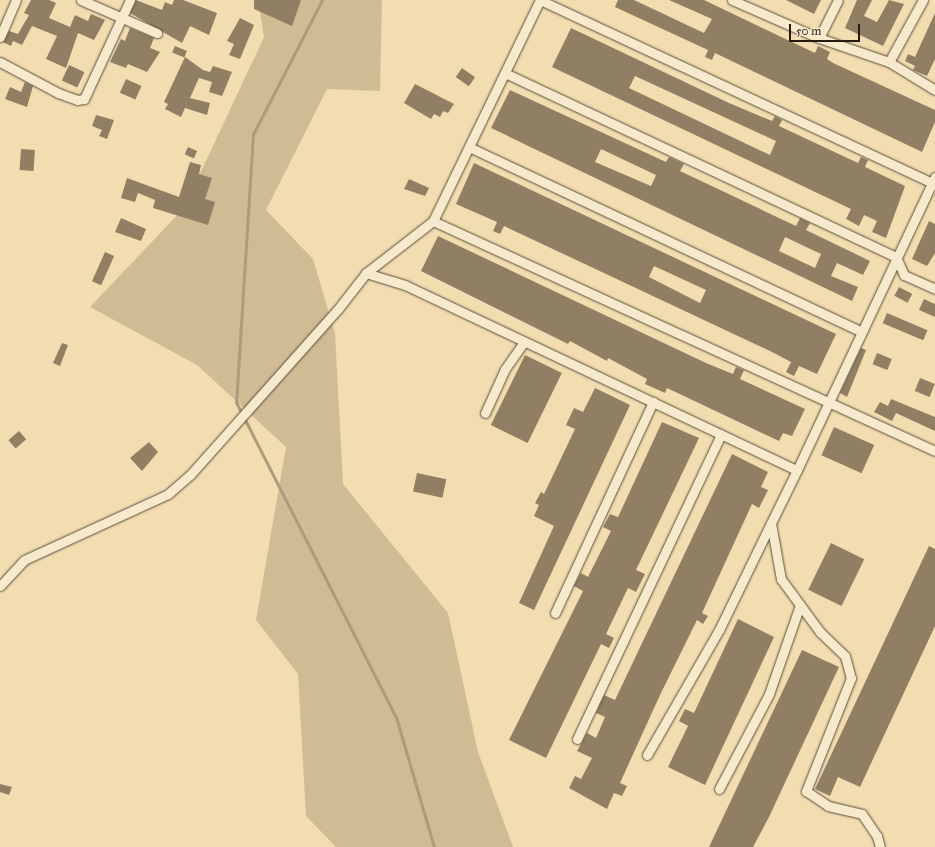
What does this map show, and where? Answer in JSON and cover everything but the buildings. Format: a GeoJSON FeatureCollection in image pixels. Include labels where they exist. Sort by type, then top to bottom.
{"type":"FeatureCollection","features":[{"type":"Feature","properties":{"kind":"street"},"geometry":{"type":"LineString","coordinates":[[0,37],[16,0]]}},
{"type":"Feature","properties":{"kind":"street"},"geometry":{"type":"LineString","coordinates":[[82,0],[123,16],[157,34]]}},
{"type":"Feature","properties":{"kind":"street"},"geometry":{"type":"LineString","coordinates":[[0,62],[58,93],[77,100],[84,99],[130,0]]}},
{"type":"Feature","properties":{"kind":"street"},"geometry":{"type":"LineString","coordinates":[[0,586],[24,560],[168,494],[190,475],[338,309],[366,273],[433,221],[540,0],[934,180],[860,331],[829,403],[719,630],[647,755]]}},
{"type":"Feature","properties":{"kind":"street"},"geometry":{"type":"LineString","coordinates":[[732,0],[819,38],[889,62],[935,90]]}},
{"type":"Feature","properties":{"kind":"street"},"geometry":{"type":"LineString","coordinates":[[819,38],[838,0]]}},
{"type":"Feature","properties":{"kind":"street"},"geometry":{"type":"LineString","coordinates":[[889,62],[923,0]]}},
{"type":"Feature","properties":{"kind":"street"},"geometry":{"type":"LineString","coordinates":[[505,73],[896,257],[904,274],[935,290]]}},
{"type":"Feature","properties":{"kind":"street"},"geometry":{"type":"LineString","coordinates":[[469,147],[860,331]]}},
{"type":"Feature","properties":{"kind":"street"},"geometry":{"type":"LineString","coordinates":[[433,221],[935,451]]}},
{"type":"Feature","properties":{"kind":"street"},"geometry":{"type":"LineString","coordinates":[[366,273],[405,285],[796,470]]}},
{"type":"Feature","properties":{"kind":"street"},"geometry":{"type":"LineString","coordinates":[[486,413],[505,369],[524,342]]}},
{"type":"Feature","properties":{"kind":"street"},"geometry":{"type":"LineString","coordinates":[[555,613],[653,402]]}},
{"type":"Feature","properties":{"kind":"street"},"geometry":{"type":"LineString","coordinates":[[577,739],[722,434]]}},
{"type":"Feature","properties":{"kind":"street"},"geometry":{"type":"LineString","coordinates":[[771,523],[781,579],[820,632],[845,656],[851,678],[806,791],[828,806],[862,814],[877,836],[880,847]]}},
{"type":"Feature","properties":{"kind":"street"},"geometry":{"type":"LineString","coordinates":[[719,789],[769,694],[800,605]]}},
{"type":"Feature","properties":{"kind":"shaded area"},"geometry":{"type":"Polygon","coordinates":[[[258,0],[382,0],[380,91],[327,89],[266,210],[313,259],[335,333],[343,484],[448,613],[478,752],[513,847],[336,847],[306,816],[298,674],[256,620],[286,447],[197,365],[90,307],[184,208],[264,37],[258,0]]]}},
{"type":"Feature","properties":{"kind":"waterway"},"geometry":{"type":"LineString","coordinates":[[322,0],[253,134],[236,402],[396,717],[434,847]]}}]}
